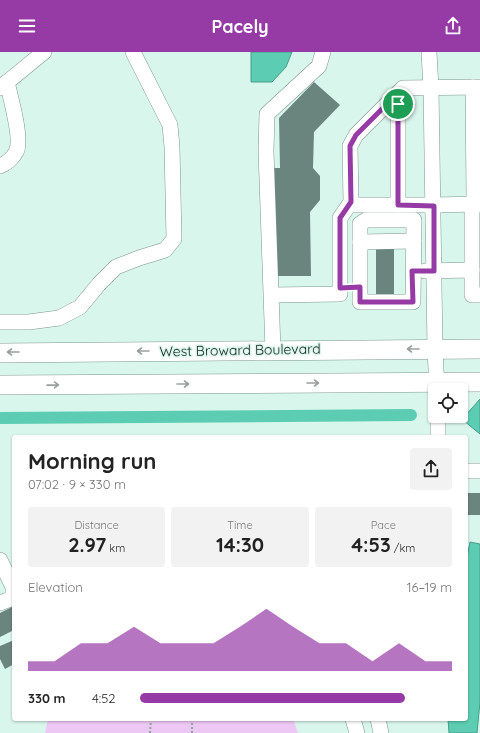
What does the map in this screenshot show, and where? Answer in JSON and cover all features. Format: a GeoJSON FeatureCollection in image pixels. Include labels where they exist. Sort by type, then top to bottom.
{"type":"FeatureCollection","features":[{"type":"Feature","properties":{"kind":"main road","name":"West Broward Boulevard"},"geometry":{"type":"LineString","coordinates":[[0,352],[480,349]]}},
{"type":"Feature","properties":{"kind":"main road"},"geometry":{"type":"LineString","coordinates":[[468,383],[480,382]]}},
{"type":"Feature","properties":{"kind":"main road"},"geometry":{"type":"LineString","coordinates":[[0,385],[428,386]]}},
{"type":"Feature","properties":{"kind":"street"},"geometry":{"type":"LineString","coordinates":[[0,166],[12,159],[17,151],[18,139],[15,119],[4,85],[44,52]]}},
{"type":"Feature","properties":{"kind":"street"},"geometry":{"type":"LineString","coordinates":[[0,322],[29,322],[59,318],[80,307],[99,284],[116,267],[165,250],[174,239],[172,146],[170,125],[133,52]]}},
{"type":"Feature","properties":{"kind":"street"},"geometry":{"type":"LineString","coordinates":[[273,350],[266,151],[268,114],[318,66],[322,52]]}},
{"type":"Feature","properties":{"kind":"street"},"geometry":{"type":"LineString","coordinates":[[429,52],[434,206],[435,349],[437,383]]}},
{"type":"Feature","properties":{"kind":"street"},"geometry":{"type":"LineString","coordinates":[[272,295],[340,294],[340,218],[351,202],[350,146],[356,135],[403,88],[476,87],[474,196],[477,204],[472,270],[472,295],[480,295]]}},
{"type":"Feature","properties":{"kind":"street"},"geometry":{"type":"LineString","coordinates":[[392,99],[398,104],[398,205]]}},
{"type":"Feature","properties":{"kind":"street"},"geometry":{"type":"LineString","coordinates":[[350,204],[434,206],[477,204]]}},
{"type":"Feature","properties":{"kind":"street"},"geometry":{"type":"LineString","coordinates":[[366,220],[414,220],[414,241],[412,252],[413,302],[360,302],[360,242],[360,224],[366,220]]}},
{"type":"Feature","properties":{"kind":"street"},"geometry":{"type":"LineString","coordinates":[[360,242],[414,241]]}},
{"type":"Feature","properties":{"kind":"street"},"geometry":{"type":"LineString","coordinates":[[412,271],[472,270]]}},
{"type":"Feature","properties":{"kind":"street"},"geometry":{"type":"LineString","coordinates":[[340,288],[360,287]]}},
{"type":"Feature","properties":{"kind":"street"},"geometry":{"type":"LineString","coordinates":[[438,423],[438,435]]}},
{"type":"Feature","properties":{"kind":"street"},"geometry":{"type":"LineString","coordinates":[[468,471],[480,471]]}},
{"type":"Feature","properties":{"kind":"street"},"geometry":{"type":"LineString","coordinates":[[0,560],[12,585]]}},
{"type":"Feature","properties":{"kind":"street"},"geometry":{"type":"LineString","coordinates":[[0,603],[12,598]]}},
{"type":"Feature","properties":{"kind":"street"},"geometry":{"type":"LineString","coordinates":[[354,721],[357,733]]}},
{"type":"Feature","properties":{"kind":"street"},"geometry":{"type":"LineString","coordinates":[[378,721],[381,733]]}},
{"type":"Feature","properties":{"kind":"path"},"geometry":{"type":"LineString","coordinates":[[150,733],[151,721]]}},
{"type":"Feature","properties":{"kind":"path"},"geometry":{"type":"LineString","coordinates":[[192,721],[192,733]]}},
{"type":"Feature","properties":{"kind":"shaded area"},"geometry":{"type":"Polygon","coordinates":[[[251,52],[292,52],[286,67],[272,82],[251,82],[251,52]]]}},
{"type":"Feature","properties":{"kind":"shaded area"},"geometry":{"type":"Polygon","coordinates":[[[480,399],[480,434],[466,423],[468,423],[468,412],[480,399]]]}},
{"type":"Feature","properties":{"kind":"shaded area"},"geometry":{"type":"Polygon","coordinates":[[[470,542],[480,544],[480,702],[477,733],[449,733],[448,721],[468,721],[468,552],[470,542]]]}},
{"type":"Feature","properties":{"kind":"shaded area"},"geometry":{"type":"Polygon","coordinates":[[[48,721],[294,721],[298,733],[45,733],[48,721]]]}},
{"type":"Feature","properties":{"kind":"building"},"geometry":{"type":"Polygon","coordinates":[[[314,82],[340,105],[314,132],[313,168],[320,176],[320,200],[310,212],[311,276],[275,276],[274,168],[280,168],[279,118],[314,82]]]}},
{"type":"Feature","properties":{"kind":"building"},"geometry":{"type":"Polygon","coordinates":[[[376,247],[394,247],[394,300],[376,300],[376,247]]]}},
{"type":"Feature","properties":{"kind":"building"},"geometry":{"type":"Polygon","coordinates":[[[468,493],[480,493],[480,515],[468,515],[468,493]]]}},
{"type":"Feature","properties":{"kind":"building"},"geometry":{"type":"Polygon","coordinates":[[[12,607],[12,631],[0,637],[0,613],[12,607]]]}},
{"type":"Feature","properties":{"kind":"building"},"geometry":{"type":"Polygon","coordinates":[[[12,641],[12,665],[5,669],[0,659],[0,646],[12,641]]]}},
{"type":"Feature","properties":{"kind":"waterway"},"geometry":{"type":"LineString","coordinates":[[0,418],[411,415]]}},
{"type":"Feature","properties":{"kind":"route"},"geometry":{"type":"LineString","coordinates":[[392,99],[398,104],[398,205],[434,206],[434,271],[412,271],[413,302],[360,302],[360,287],[340,288],[340,218],[351,202],[350,146],[356,135],[392,99]]}}]}
